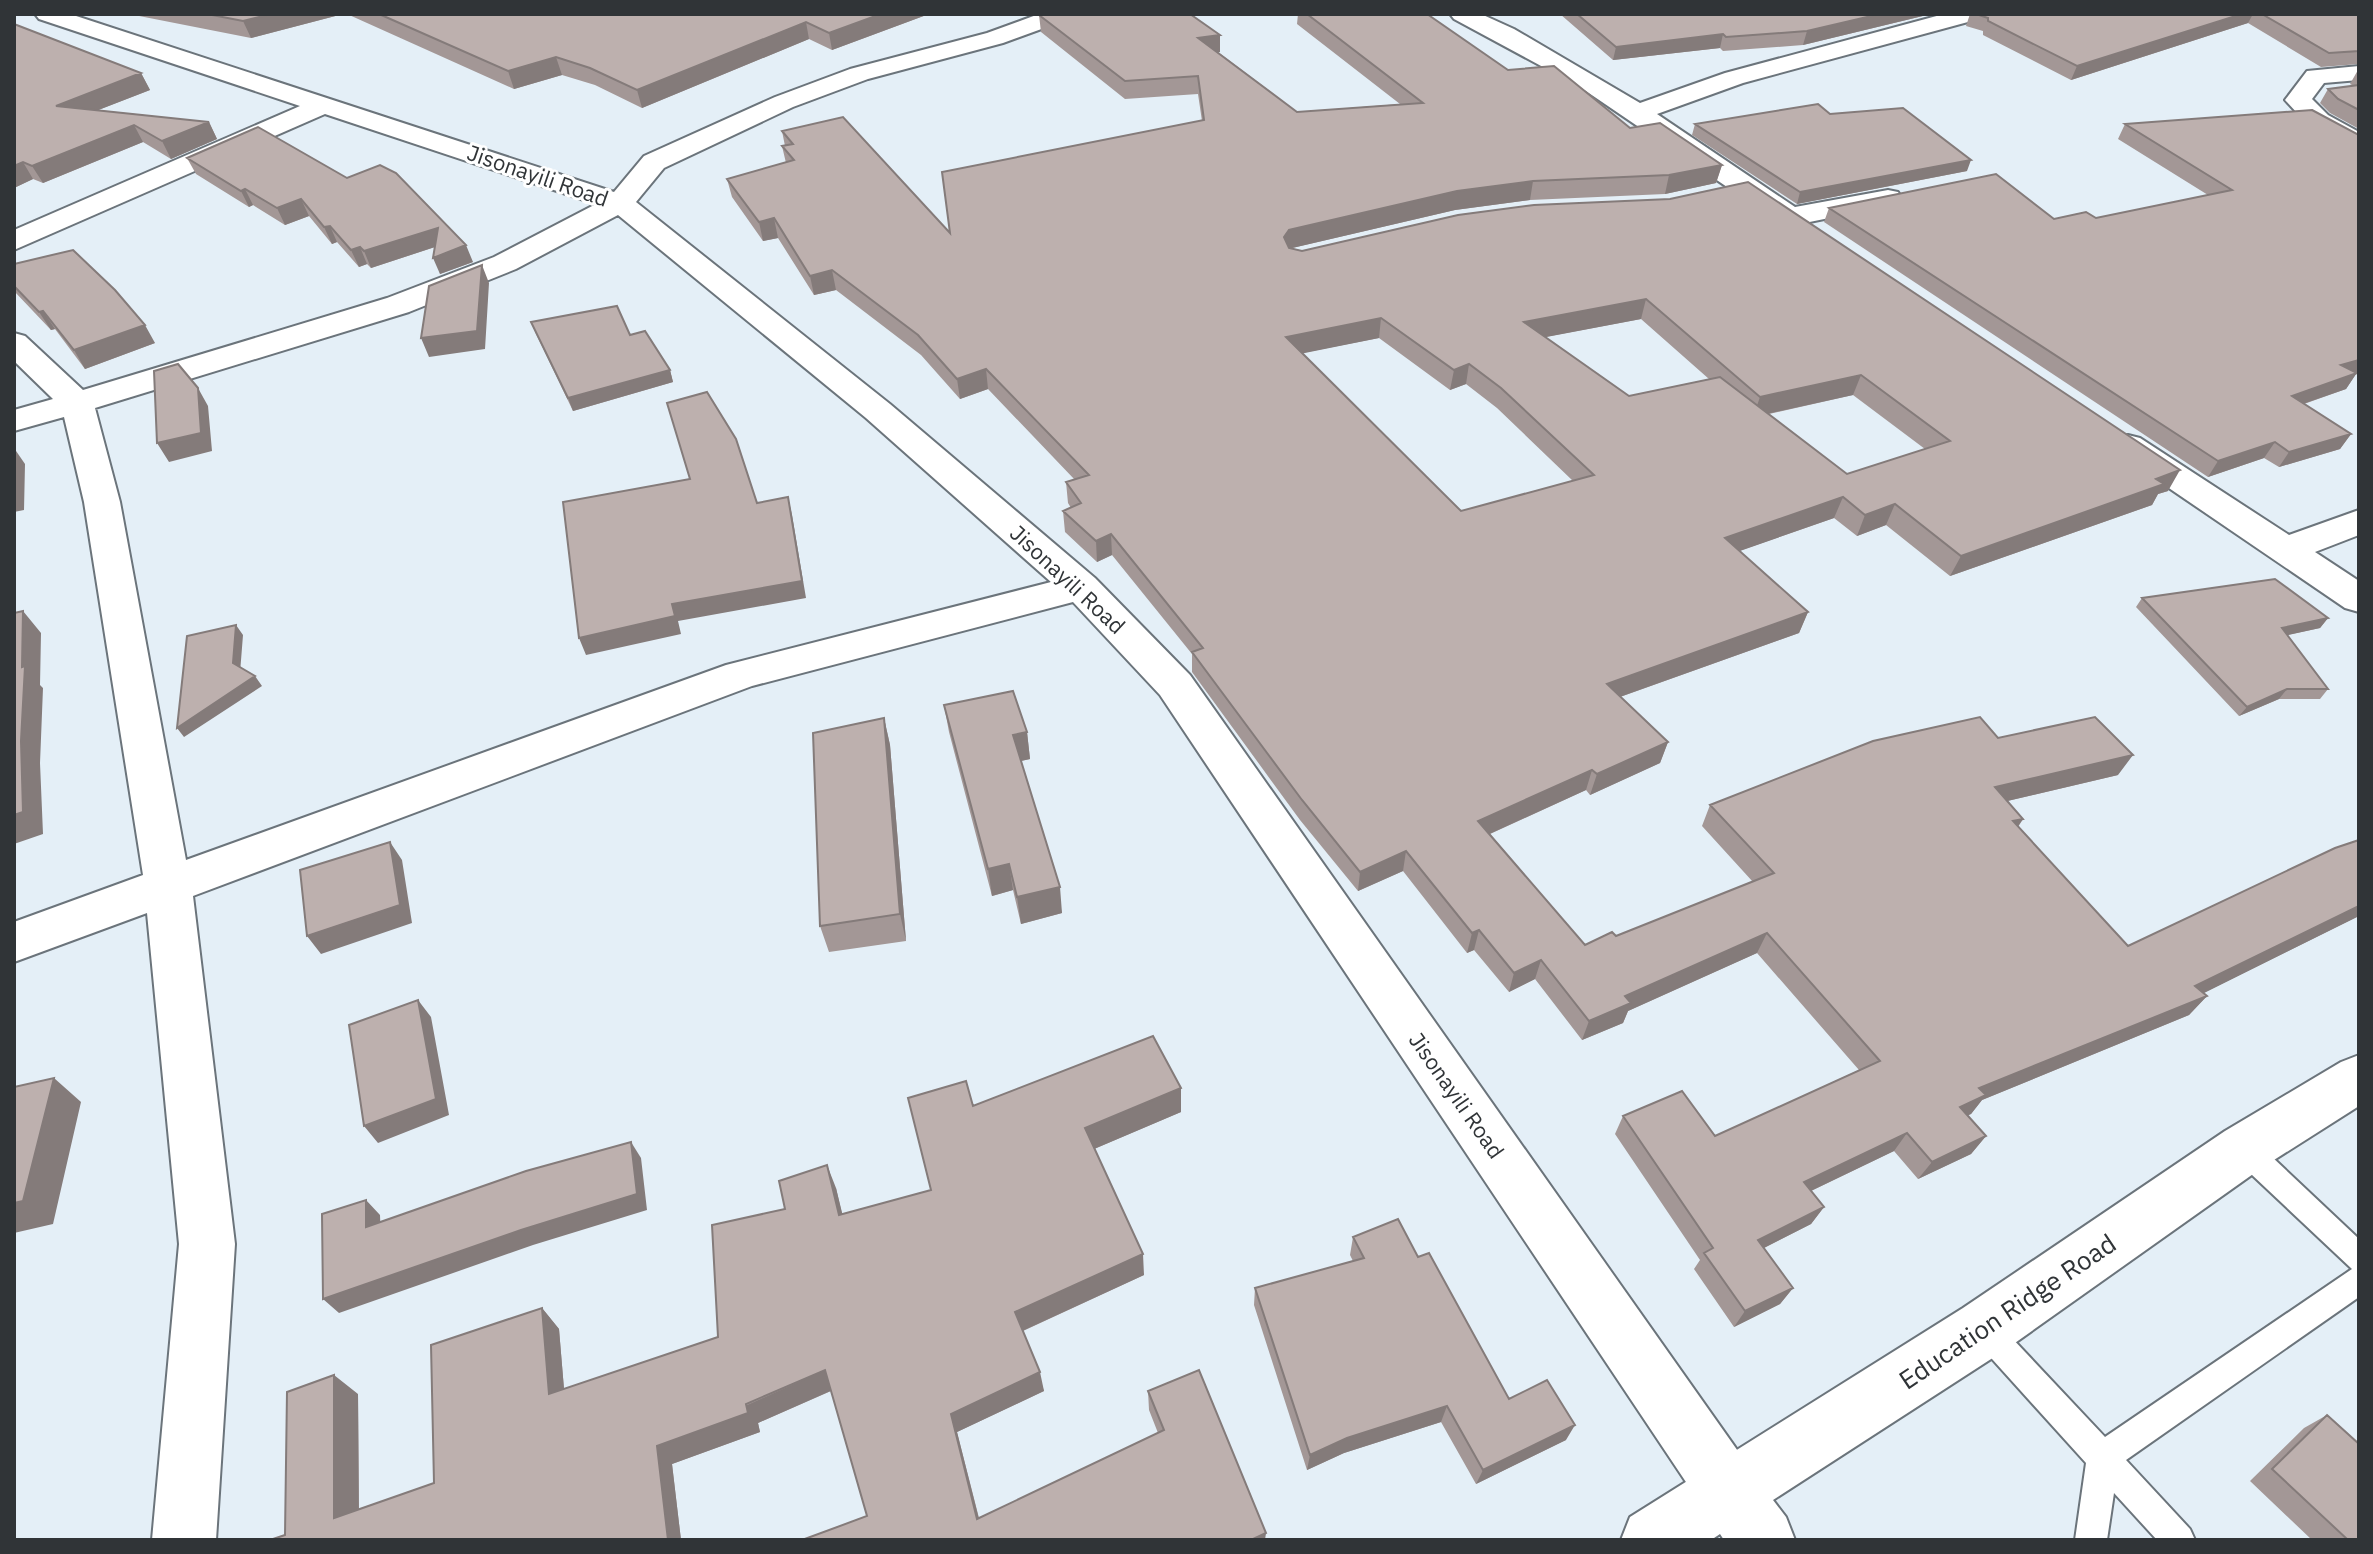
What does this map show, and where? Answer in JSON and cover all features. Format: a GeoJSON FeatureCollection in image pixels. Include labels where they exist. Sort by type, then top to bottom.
{"type":"FeatureCollection","features":[{"type":"Feature","properties":{"kind":"street","name":"Jisonayili Road"},"geometry":{"type":"LineString","coordinates":[[47,14],[620,203],[878,411],[1081,587],[1175,685],[1746,1516]]}},
{"type":"Feature","properties":{"kind":"street"},"geometry":{"type":"LineString","coordinates":[[14,421],[398,305],[505,263],[620,203],[654,162],[784,102],[859,74],[995,38],[1061,14]]}},
{"type":"Feature","properties":{"kind":"street"},"geometry":{"type":"LineString","coordinates":[[1462,14],[1500,31],[1636,113],[1829,243]]}},
{"type":"Feature","properties":{"kind":"street"},"geometry":{"type":"LineString","coordinates":[[1636,113],[1734,78],[1971,14]]}},
{"type":"Feature","properties":{"kind":"street"},"geometry":{"type":"LineString","coordinates":[[2359,73],[2316,76],[2298,100],[2319,121],[2359,143]]}},
{"type":"Feature","properties":{"kind":"street"},"geometry":{"type":"LineString","coordinates":[[14,241],[326,104]]}},
{"type":"Feature","properties":{"kind":"street"},"geometry":{"type":"LineString","coordinates":[[1706,197],[1748,188]]}},
{"type":"Feature","properties":{"kind":"street"},"geometry":{"type":"LineString","coordinates":[[1790,217],[1912,193]]}},
{"type":"Feature","properties":{"kind":"street"},"geometry":{"type":"LineString","coordinates":[[14,343],[77,403],[102,502],[168,887],[207,1244],[184,1540]]}},
{"type":"Feature","properties":{"kind":"street"},"geometry":{"type":"LineString","coordinates":[[2103,428],[2359,599]]}},
{"type":"Feature","properties":{"kind":"street"},"geometry":{"type":"LineString","coordinates":[[2285,550],[2359,522]]}},
{"type":"Feature","properties":{"kind":"street"},"geometry":{"type":"LineString","coordinates":[[14,942],[741,675],[1081,587]]}},
{"type":"Feature","properties":{"kind":"street","name":"Education Ridge Road"},"geometry":{"type":"LineString","coordinates":[[1653,1540],[1746,1516],[1984,1329],[2244,1149],[2359,1078]]}},
{"type":"Feature","properties":{"kind":"lane"},"geometry":{"type":"LineString","coordinates":[[2244,1149],[2359,1258]]}},
{"type":"Feature","properties":{"kind":"lane"},"geometry":{"type":"LineString","coordinates":[[2091,1540],[2103,1457],[2359,1280]]}},
{"type":"Feature","properties":{"kind":"lane"},"geometry":{"type":"LineString","coordinates":[[1984,1329],[2179,1540]]}},
{"type":"Feature","properties":{"kind":"building"},"geometry":{"type":"Polygon","coordinates":[[[207,14],[271,14],[243,21],[207,14]]]}},
{"type":"Feature","properties":{"kind":"building"},"geometry":{"type":"Polygon","coordinates":[[[379,14],[881,14],[829,33],[806,22],[637,90],[590,68],[556,57],[508,71],[379,14]]]}},
{"type":"Feature","properties":{"kind":"building"},"geometry":{"type":"Polygon","coordinates":[[[1190,14],[1220,35],[1198,38],[1297,112],[1423,103],[1307,14],[1427,14],[1508,70],[1554,66],[1630,128],[1660,123],[1722,165],[1669,175],[1533,181],[1457,191],[1289,230],[1284,237],[1289,248],[1302,251],[1458,215],[1534,205],[1670,199],[1748,182],[2180,470],[2156,479],[2164,484],[1961,556],[1895,504],[1865,515],[1843,497],[1725,538],[1808,612],[1607,684],[1668,742],[1597,774],[1592,770],[1478,821],[1585,945],[1612,932],[1616,936],[1774,873],[1710,805],[1873,741],[1980,717],[1998,738],[2095,717],[2133,755],[1995,787],[2023,819],[2013,821],[2128,946],[2335,848],[2359,840],[2359,906],[2195,986],[2207,996],[1979,1088],[1986,1095],[1960,1107],[1986,1136],[1932,1162],[1907,1133],[1804,1182],[1824,1207],[1758,1240],[1793,1288],[1745,1311],[1704,1253],[1713,1248],[1623,1116],[1682,1091],[1715,1136],[1880,1061],[1767,933],[1625,996],[1631,1003],[1589,1021],[1541,960],[1514,973],[1479,930],[1472,933],[1406,851],[1360,872],[1192,652],[1203,648],[1111,534],[1096,541],[1063,511],[1081,503],[1066,482],[1089,475],[986,369],[957,379],[918,335],[832,270],[810,276],[774,218],[759,222],[727,179],[794,160],[782,146],[793,144],[782,131],[843,117],[950,233],[942,172],[1204,120],[1198,76],[1125,81],[1039,15],[1190,14]],[[1646,299],[1524,322],[1629,396],[1720,377],[1847,474],[1950,441],[1861,375],[1760,397],[1646,299]],[[1381,318],[1286,337],[1461,511],[1594,475],[1501,388],[1469,364],[1454,370],[1381,318]]]}},
{"type":"Feature","properties":{"kind":"building"},"geometry":{"type":"Polygon","coordinates":[[[1577,14],[1880,14],[1807,31],[1726,37],[1723,34],[1616,47],[1577,14]]]}},
{"type":"Feature","properties":{"kind":"building"},"geometry":{"type":"Polygon","coordinates":[[[1976,14],[2242,14],[2077,66],[1976,14]]]}},
{"type":"Feature","properties":{"kind":"building"},"geometry":{"type":"Polygon","coordinates":[[[2262,14],[2359,14],[2359,51],[2329,53],[2262,14]]]}},
{"type":"Feature","properties":{"kind":"building"},"geometry":{"type":"Polygon","coordinates":[[[14,24],[141,73],[56,106],[209,122],[162,141],[134,125],[32,166],[23,162],[14,166],[14,24]]]}},
{"type":"Feature","properties":{"kind":"building"},"geometry":{"type":"Polygon","coordinates":[[[2359,85],[2359,110],[2338,99],[2328,89],[2359,85]]]}},
{"type":"Feature","properties":{"kind":"building"},"geometry":{"type":"Polygon","coordinates":[[[1818,104],[1830,114],[1903,108],[1971,160],[1800,192],[1695,124],[1818,104]]]}},
{"type":"Feature","properties":{"kind":"building"},"geometry":{"type":"Polygon","coordinates":[[[2312,110],[2359,135],[2359,360],[2341,365],[2357,373],[2292,396],[2351,434],[2289,452],[2275,442],[2218,461],[1829,208],[1996,174],[2054,219],[2086,212],[2096,218],[2232,190],[2125,124],[2312,110]]]}},
{"type":"Feature","properties":{"kind":"building"},"geometry":{"type":"Polygon","coordinates":[[[258,127],[347,178],[380,165],[396,173],[466,245],[433,258],[438,228],[364,251],[360,247],[351,250],[330,226],[324,227],[301,199],[277,208],[245,189],[241,191],[187,158],[258,127]]]}},
{"type":"Feature","properties":{"kind":"building"},"geometry":{"type":"Polygon","coordinates":[[[73,250],[115,290],[145,325],[74,350],[43,311],[39,312],[14,286],[14,264],[73,250]]]}},
{"type":"Feature","properties":{"kind":"building"},"geometry":{"type":"Polygon","coordinates":[[[482,265],[477,331],[421,338],[429,286],[482,265]]]}},
{"type":"Feature","properties":{"kind":"building"},"geometry":{"type":"Polygon","coordinates":[[[617,306],[630,335],[645,331],[670,370],[568,398],[531,322],[617,306]]]}},
{"type":"Feature","properties":{"kind":"building"},"geometry":{"type":"Polygon","coordinates":[[[178,364],[198,388],[201,433],[157,443],[154,371],[178,364]]]}},
{"type":"Feature","properties":{"kind":"building"},"geometry":{"type":"Polygon","coordinates":[[[707,392],[736,439],[757,503],[788,497],[802,581],[672,604],[675,616],[579,638],[563,502],[690,479],[667,403],[707,392]]]}},
{"type":"Feature","properties":{"kind":"building"},"geometry":{"type":"Polygon","coordinates":[[[2275,579],[2328,618],[2282,628],[2328,689],[2287,689],[2247,707],[2142,598],[2275,579]]]}},
{"type":"Feature","properties":{"kind":"building"},"geometry":{"type":"Polygon","coordinates":[[[23,611],[23,812],[14,815],[14,613],[23,611]]]}},
{"type":"Feature","properties":{"kind":"building"},"geometry":{"type":"Polygon","coordinates":[[[236,625],[233,663],[255,676],[177,728],[187,636],[236,625]]]}},
{"type":"Feature","properties":{"kind":"building"},"geometry":{"type":"Polygon","coordinates":[[[1013,691],[1027,732],[1013,735],[1060,887],[1017,897],[1009,864],[988,869],[944,705],[1013,691]]]}},
{"type":"Feature","properties":{"kind":"building"},"geometry":{"type":"Polygon","coordinates":[[[884,718],[900,914],[820,926],[813,733],[884,718]]]}},
{"type":"Feature","properties":{"kind":"building"},"geometry":{"type":"Polygon","coordinates":[[[390,842],[400,905],[307,936],[300,870],[390,842]]]}},
{"type":"Feature","properties":{"kind":"building"},"geometry":{"type":"Polygon","coordinates":[[[418,1000],[436,1099],[364,1126],[349,1025],[418,1000]]]}},
{"type":"Feature","properties":{"kind":"building"},"geometry":{"type":"Polygon","coordinates":[[[1153,1036],[1181,1088],[1085,1128],[1143,1254],[1015,1312],[1040,1372],[951,1414],[977,1519],[1164,1430],[1148,1391],[1199,1370],[1266,1533],[1251,1540],[802,1540],[867,1516],[825,1370],[746,1404],[748,1413],[657,1446],[668,1540],[270,1540],[285,1535],[287,1392],[334,1375],[334,1518],[434,1483],[431,1345],[542,1308],[549,1394],[718,1337],[712,1225],[785,1209],[779,1181],[827,1165],[839,1215],[931,1190],[908,1098],[966,1081],[973,1106],[1153,1036]]]}},
{"type":"Feature","properties":{"kind":"building"},"geometry":{"type":"Polygon","coordinates":[[[54,1078],[23,1201],[14,1203],[14,1087],[54,1078]]]}},
{"type":"Feature","properties":{"kind":"building"},"geometry":{"type":"Polygon","coordinates":[[[631,1142],[637,1194],[521,1230],[323,1299],[322,1214],[366,1200],[366,1227],[526,1171],[631,1142]]]}},
{"type":"Feature","properties":{"kind":"building"},"geometry":{"type":"Polygon","coordinates":[[[1398,1219],[1418,1257],[1429,1253],[1509,1399],[1547,1380],[1575,1425],[1483,1470],[1447,1406],[1347,1438],[1310,1455],[1255,1288],[1364,1258],[1353,1237],[1398,1219]]]}},
{"type":"Feature","properties":{"kind":"building"},"geometry":{"type":"Polygon","coordinates":[[[2327,1415],[2359,1444],[2359,1540],[2348,1540],[2272,1469],[2327,1415]]]}}]}
